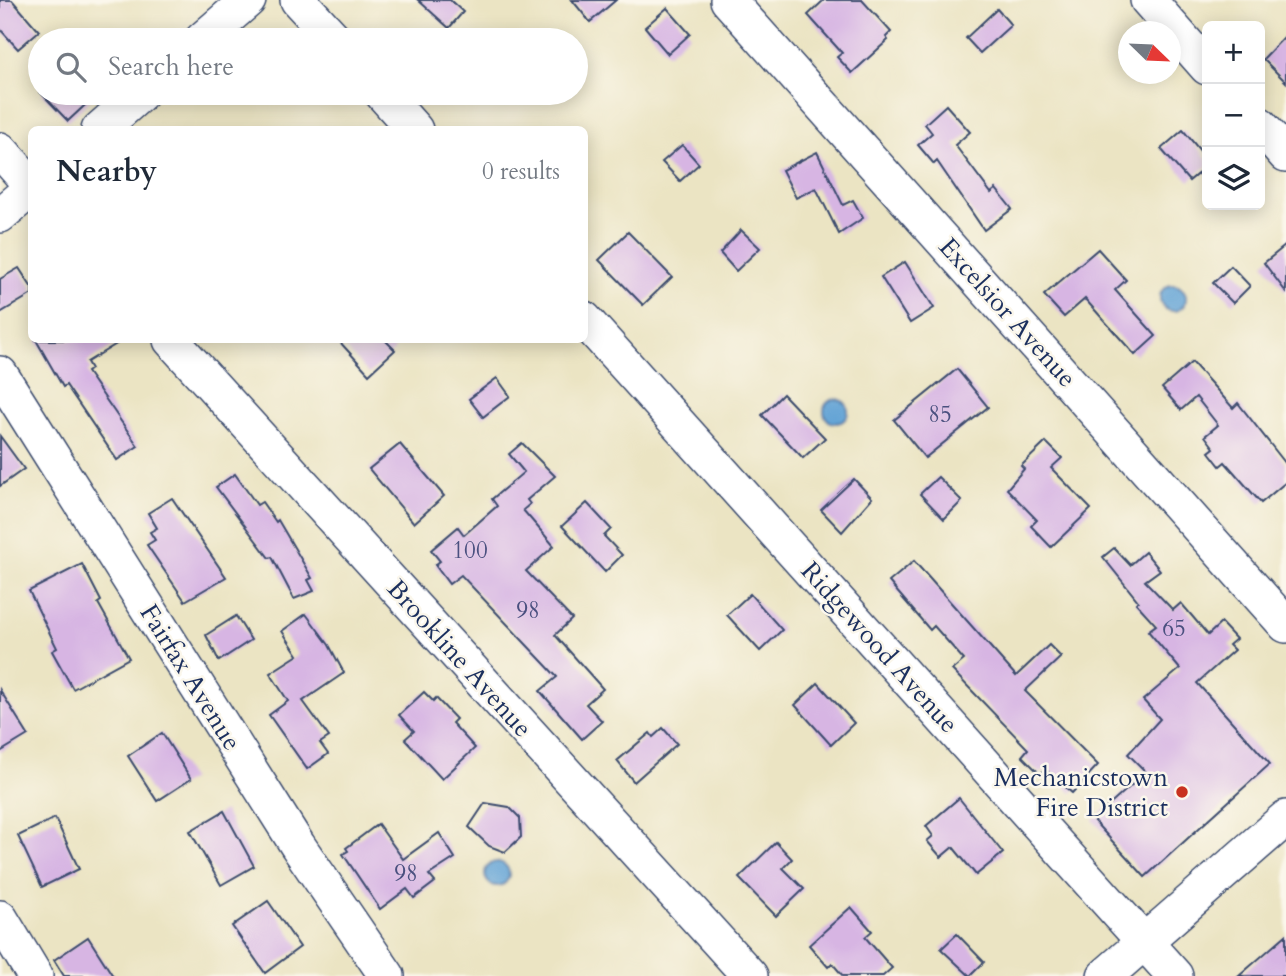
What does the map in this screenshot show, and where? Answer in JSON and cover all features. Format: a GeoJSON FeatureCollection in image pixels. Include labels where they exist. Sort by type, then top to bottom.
{"type":"FeatureCollection","features":[{"type":"Feature","properties":{"kind":"street"},"geometry":{"type":"LineString","coordinates":[[216,28],[248,0]]}},
{"type":"Feature","properties":{"kind":"street"},"geometry":{"type":"LineString","coordinates":[[298,0],[324,28]]}},
{"type":"Feature","properties":{"kind":"street","name":"Excelsior Avenue"},"geometry":{"type":"LineString","coordinates":[[728,0],[1286,625]]}},
{"type":"Feature","properties":{"kind":"street"},"geometry":{"type":"LineString","coordinates":[[1151,1],[1202,60]]}},
{"type":"Feature","properties":{"kind":"street"},"geometry":{"type":"LineString","coordinates":[[104,126],[127,105]]}},
{"type":"Feature","properties":{"kind":"street"},"geometry":{"type":"LineString","coordinates":[[393,105],[411,126]]}},
{"type":"Feature","properties":{"kind":"street"},"geometry":{"type":"LineString","coordinates":[[1265,131],[1286,155]]}},
{"type":"Feature","properties":{"kind":"street"},"geometry":{"type":"LineString","coordinates":[[0,150],[28,182]]}},
{"type":"Feature","properties":{"kind":"street"},"geometry":{"type":"LineString","coordinates":[[0,215],[28,190]]}},
{"type":"Feature","properties":{"kind":"street","name":"Ridgewood Avenue"},"geometry":{"type":"LineString","coordinates":[[588,323],[1175,976]]}},
{"type":"Feature","properties":{"kind":"street","name":"Brookline Avenue"},"geometry":{"type":"LineString","coordinates":[[174,343],[750,976]]}},
{"type":"Feature","properties":{"kind":"street","name":"Fairfax Avenue"},"geometry":{"type":"LineString","coordinates":[[0,374],[298,846],[387,976]]}},
{"type":"Feature","properties":{"kind":"street"},"geometry":{"type":"LineString","coordinates":[[1105,976],[1286,818]]}},
{"type":"Feature","properties":{"kind":"street"},"geometry":{"type":"LineString","coordinates":[[0,918],[36,976]]}},
{"type":"Feature","properties":{"kind":"water"},"geometry":{"type":"Polygon","coordinates":[[[1173,285],[1182,289],[1186,298],[1182,307],[1173,311],[1164,307],[1160,298],[1164,289],[1173,285]]]}},
{"type":"Feature","properties":{"kind":"water"},"geometry":{"type":"Polygon","coordinates":[[[831,399],[841,399],[848,406],[848,416],[841,423],[831,423],[824,416],[824,406],[831,399]]]}},
{"type":"Feature","properties":{"kind":"water"},"geometry":{"type":"Polygon","coordinates":[[[497,862],[506,865],[509,874],[506,883],[497,886],[488,883],[485,874],[488,865],[497,862]]]}},
{"type":"Feature","properties":{"kind":"building"},"geometry":{"type":"Polygon","coordinates":[[[0,0],[12,0],[36,28],[28,28],[28,40],[18,49],[0,29],[0,0]]]}},
{"type":"Feature","properties":{"kind":"building"},"geometry":{"type":"Polygon","coordinates":[[[418,0],[450,0],[463,12],[449,28],[418,0]]]}},
{"type":"Feature","properties":{"kind":"building"},"geometry":{"type":"Polygon","coordinates":[[[572,0],[616,0],[590,22],[572,0]]]}},
{"type":"Feature","properties":{"kind":"building"},"geometry":{"type":"Polygon","coordinates":[[[824,0],[862,0],[891,32],[886,37],[888,40],[852,73],[837,57],[842,53],[808,15],[824,0]]]}},
{"type":"Feature","properties":{"kind":"building"},"geometry":{"type":"Polygon","coordinates":[[[667,8],[690,34],[668,54],[645,27],[667,8]]]}},
{"type":"Feature","properties":{"kind":"building"},"geometry":{"type":"Polygon","coordinates":[[[997,9],[1011,25],[980,53],[966,38],[997,9]]]}},
{"type":"Feature","properties":{"kind":"building"},"geometry":{"type":"Polygon","coordinates":[[[1286,35],[1286,82],[1265,61],[1265,57],[1286,35]]]}},
{"type":"Feature","properties":{"kind":"building"},"geometry":{"type":"Polygon","coordinates":[[[53,105],[85,105],[68,121],[53,105]]]}},
{"type":"Feature","properties":{"kind":"building"},"geometry":{"type":"Polygon","coordinates":[[[946,105],[970,132],[955,145],[991,193],[996,189],[1012,209],[984,230],[937,161],[934,164],[918,145],[932,133],[925,124],[946,105]]]}},
{"type":"Feature","properties":{"kind":"building"},"geometry":{"type":"Polygon","coordinates":[[[1183,130],[1202,153],[1202,170],[1189,181],[1161,149],[1183,130]]]}},
{"type":"Feature","properties":{"kind":"building"},"geometry":{"type":"Polygon","coordinates":[[[682,145],[699,164],[680,181],[662,162],[682,145]]]}},
{"type":"Feature","properties":{"kind":"building"},"geometry":{"type":"Polygon","coordinates":[[[817,152],[843,205],[853,200],[863,218],[839,234],[816,188],[796,198],[782,170],[817,152]]]}},
{"type":"Feature","properties":{"kind":"building"},"geometry":{"type":"Polygon","coordinates":[[[741,230],[760,248],[736,271],[720,253],[741,230]]]}},
{"type":"Feature","properties":{"kind":"building"},"geometry":{"type":"Polygon","coordinates":[[[628,232],[672,277],[643,305],[599,260],[628,232]]]}},
{"type":"Feature","properties":{"kind":"building"},"geometry":{"type":"Polygon","coordinates":[[[1286,245],[1286,292],[1264,263],[1286,245]]]}},
{"type":"Feature","properties":{"kind":"building"},"geometry":{"type":"Polygon","coordinates":[[[1098,249],[1126,280],[1115,290],[1156,336],[1135,355],[1085,299],[1064,317],[1044,295],[1098,249]]]}},
{"type":"Feature","properties":{"kind":"building"},"geometry":{"type":"Polygon","coordinates":[[[905,262],[934,308],[910,323],[881,277],[905,262]]]}},
{"type":"Feature","properties":{"kind":"building"},"geometry":{"type":"Polygon","coordinates":[[[1231,266],[1250,286],[1233,303],[1213,283],[1231,266]]]}},
{"type":"Feature","properties":{"kind":"building"},"geometry":{"type":"Polygon","coordinates":[[[19,268],[28,282],[28,296],[0,313],[0,279],[19,268]]]}},
{"type":"Feature","properties":{"kind":"building"},"geometry":{"type":"Polygon","coordinates":[[[38,343],[118,343],[87,362],[91,369],[87,372],[138,446],[117,460],[66,385],[63,387],[38,343]]]}},
{"type":"Feature","properties":{"kind":"building"},"geometry":{"type":"Polygon","coordinates":[[[341,343],[388,343],[395,350],[369,374],[341,343]]]}},
{"type":"Feature","properties":{"kind":"building"},"geometry":{"type":"Polygon","coordinates":[[[1192,362],[1233,408],[1238,403],[1286,464],[1286,482],[1261,503],[1225,462],[1220,466],[1209,452],[1214,448],[1205,436],[1218,425],[1196,397],[1181,410],[1162,388],[1192,362]]]}},
{"type":"Feature","properties":{"kind":"building"},"geometry":{"type":"Polygon","coordinates":[[[957,369],[988,407],[925,458],[894,420],[957,369]]]}},
{"type":"Feature","properties":{"kind":"building"},"geometry":{"type":"Polygon","coordinates":[[[497,378],[510,396],[483,417],[469,399],[497,378]]]}},
{"type":"Feature","properties":{"kind":"building"},"geometry":{"type":"Polygon","coordinates":[[[783,394],[825,438],[803,458],[762,415],[783,394]]]}},
{"type":"Feature","properties":{"kind":"building"},"geometry":{"type":"Polygon","coordinates":[[[0,436],[24,469],[0,486],[0,436]]]}},
{"type":"Feature","properties":{"kind":"building"},"geometry":{"type":"Polygon","coordinates":[[[1046,442],[1062,458],[1051,468],[1091,509],[1051,547],[1031,526],[1037,520],[1007,489],[1024,469],[1021,466],[1046,442]]]}},
{"type":"Feature","properties":{"kind":"building"},"geometry":{"type":"Polygon","coordinates":[[[522,443],[555,476],[527,500],[530,504],[523,510],[554,546],[526,571],[572,619],[555,635],[603,689],[586,704],[602,721],[582,739],[540,691],[557,677],[461,575],[449,584],[435,565],[440,561],[431,550],[458,527],[464,535],[497,506],[492,499],[524,472],[509,454],[522,443]]]}},
{"type":"Feature","properties":{"kind":"building"},"geometry":{"type":"Polygon","coordinates":[[[400,444],[444,496],[414,523],[369,469],[400,444]]]}},
{"type":"Feature","properties":{"kind":"building"},"geometry":{"type":"Polygon","coordinates":[[[235,474],[257,505],[262,502],[276,522],[278,520],[312,578],[308,580],[314,591],[294,599],[272,557],[269,558],[216,487],[235,474]]]}},
{"type":"Feature","properties":{"kind":"building"},"geometry":{"type":"Polygon","coordinates":[[[938,477],[962,501],[944,519],[920,494],[938,477]]]}},
{"type":"Feature","properties":{"kind":"building"},"geometry":{"type":"Polygon","coordinates":[[[854,479],[872,498],[842,532],[821,510],[854,479]]]}},
{"type":"Feature","properties":{"kind":"building"},"geometry":{"type":"Polygon","coordinates":[[[172,498],[226,577],[185,601],[147,545],[155,540],[150,532],[157,528],[148,513],[172,498]]]}},
{"type":"Feature","properties":{"kind":"building"},"geometry":{"type":"Polygon","coordinates":[[[587,503],[611,529],[604,536],[622,555],[605,572],[562,526],[587,503]]]}},
{"type":"Feature","properties":{"kind":"building"},"geometry":{"type":"Polygon","coordinates":[[[1114,548],[1130,565],[1145,552],[1160,570],[1145,581],[1173,610],[1181,603],[1208,635],[1221,623],[1236,639],[1229,645],[1234,650],[1197,683],[1270,764],[1145,877],[1093,820],[1146,772],[1128,754],[1160,719],[1143,700],[1180,669],[1148,631],[1156,625],[1136,603],[1138,601],[1103,557],[1114,548]]]}},
{"type":"Feature","properties":{"kind":"building"},"geometry":{"type":"Polygon","coordinates":[[[914,561],[1016,676],[1049,645],[1061,657],[1025,691],[1098,765],[1072,793],[1045,769],[1040,774],[1022,756],[1028,749],[952,670],[964,660],[934,626],[930,630],[889,582],[914,561]]]}},
{"type":"Feature","properties":{"kind":"building"},"geometry":{"type":"Polygon","coordinates":[[[82,564],[101,601],[98,603],[129,658],[73,689],[52,651],[57,648],[29,591],[82,564]]]}},
{"type":"Feature","properties":{"kind":"building"},"geometry":{"type":"Polygon","coordinates":[[[750,594],[782,630],[760,651],[727,615],[750,594]]]}},
{"type":"Feature","properties":{"kind":"building"},"geometry":{"type":"Polygon","coordinates":[[[306,614],[329,645],[344,673],[303,701],[329,737],[320,743],[328,754],[307,769],[269,715],[288,701],[270,673],[298,655],[282,631],[306,614]]]}},
{"type":"Feature","properties":{"kind":"building"},"geometry":{"type":"Polygon","coordinates":[[[236,616],[251,640],[219,661],[206,635],[236,616]]]}},
{"type":"Feature","properties":{"kind":"building"},"geometry":{"type":"Polygon","coordinates":[[[818,683],[854,723],[831,745],[795,705],[818,683]]]}},
{"type":"Feature","properties":{"kind":"building"},"geometry":{"type":"Polygon","coordinates":[[[0,690],[28,735],[0,752],[0,690]]]}},
{"type":"Feature","properties":{"kind":"building"},"geometry":{"type":"Polygon","coordinates":[[[424,692],[433,701],[436,698],[456,719],[452,723],[475,748],[442,779],[405,739],[414,731],[399,715],[424,692]]]}},
{"type":"Feature","properties":{"kind":"building"},"geometry":{"type":"Polygon","coordinates":[[[663,728],[677,744],[634,782],[617,761],[650,733],[653,737],[663,728]]]}},
{"type":"Feature","properties":{"kind":"building"},"geometry":{"type":"Polygon","coordinates":[[[162,733],[191,779],[157,801],[128,756],[162,733]]]}},
{"type":"Feature","properties":{"kind":"building"},"geometry":{"type":"Polygon","coordinates":[[[959,798],[1003,853],[976,875],[953,847],[941,857],[927,841],[933,836],[926,826],[959,798]]]}},
{"type":"Feature","properties":{"kind":"building"},"geometry":{"type":"Polygon","coordinates":[[[485,803],[509,807],[520,818],[521,837],[505,852],[489,846],[469,827],[485,803]]]}},
{"type":"Feature","properties":{"kind":"building"},"geometry":{"type":"Polygon","coordinates":[[[224,811],[254,866],[221,885],[190,831],[224,811]]]}},
{"type":"Feature","properties":{"kind":"building"},"geometry":{"type":"Polygon","coordinates":[[[55,818],[79,869],[42,887],[18,836],[55,818]]]}},
{"type":"Feature","properties":{"kind":"building"},"geometry":{"type":"Polygon","coordinates":[[[378,824],[403,859],[439,833],[455,858],[429,875],[435,882],[414,898],[407,889],[380,909],[343,854],[348,851],[346,848],[378,824]]]}},
{"type":"Feature","properties":{"kind":"building"},"geometry":{"type":"Polygon","coordinates":[[[776,842],[792,859],[783,868],[804,889],[776,916],[739,878],[776,842]]]}},
{"type":"Feature","properties":{"kind":"building"},"geometry":{"type":"Polygon","coordinates":[[[268,901],[300,947],[265,973],[232,926],[268,901]]]}},
{"type":"Feature","properties":{"kind":"building"},"geometry":{"type":"Polygon","coordinates":[[[851,907],[872,931],[865,937],[892,968],[883,976],[843,976],[832,963],[828,967],[809,945],[851,907]]]}},
{"type":"Feature","properties":{"kind":"building"},"geometry":{"type":"Polygon","coordinates":[[[957,934],[984,962],[970,976],[941,949],[957,934]]]}},
{"type":"Feature","properties":{"kind":"building"},"geometry":{"type":"Polygon","coordinates":[[[1286,935],[1286,976],[1239,976],[1286,935]]]}},
{"type":"Feature","properties":{"kind":"building"},"geometry":{"type":"Polygon","coordinates":[[[88,937],[113,976],[64,976],[54,960],[88,937]]]}},
{"type":"Feature","properties":{"kind":"place","name":"Mechanicstown Fire District"},"geometry":{"type":"Point","coordinates":[1182,792]}}]}
